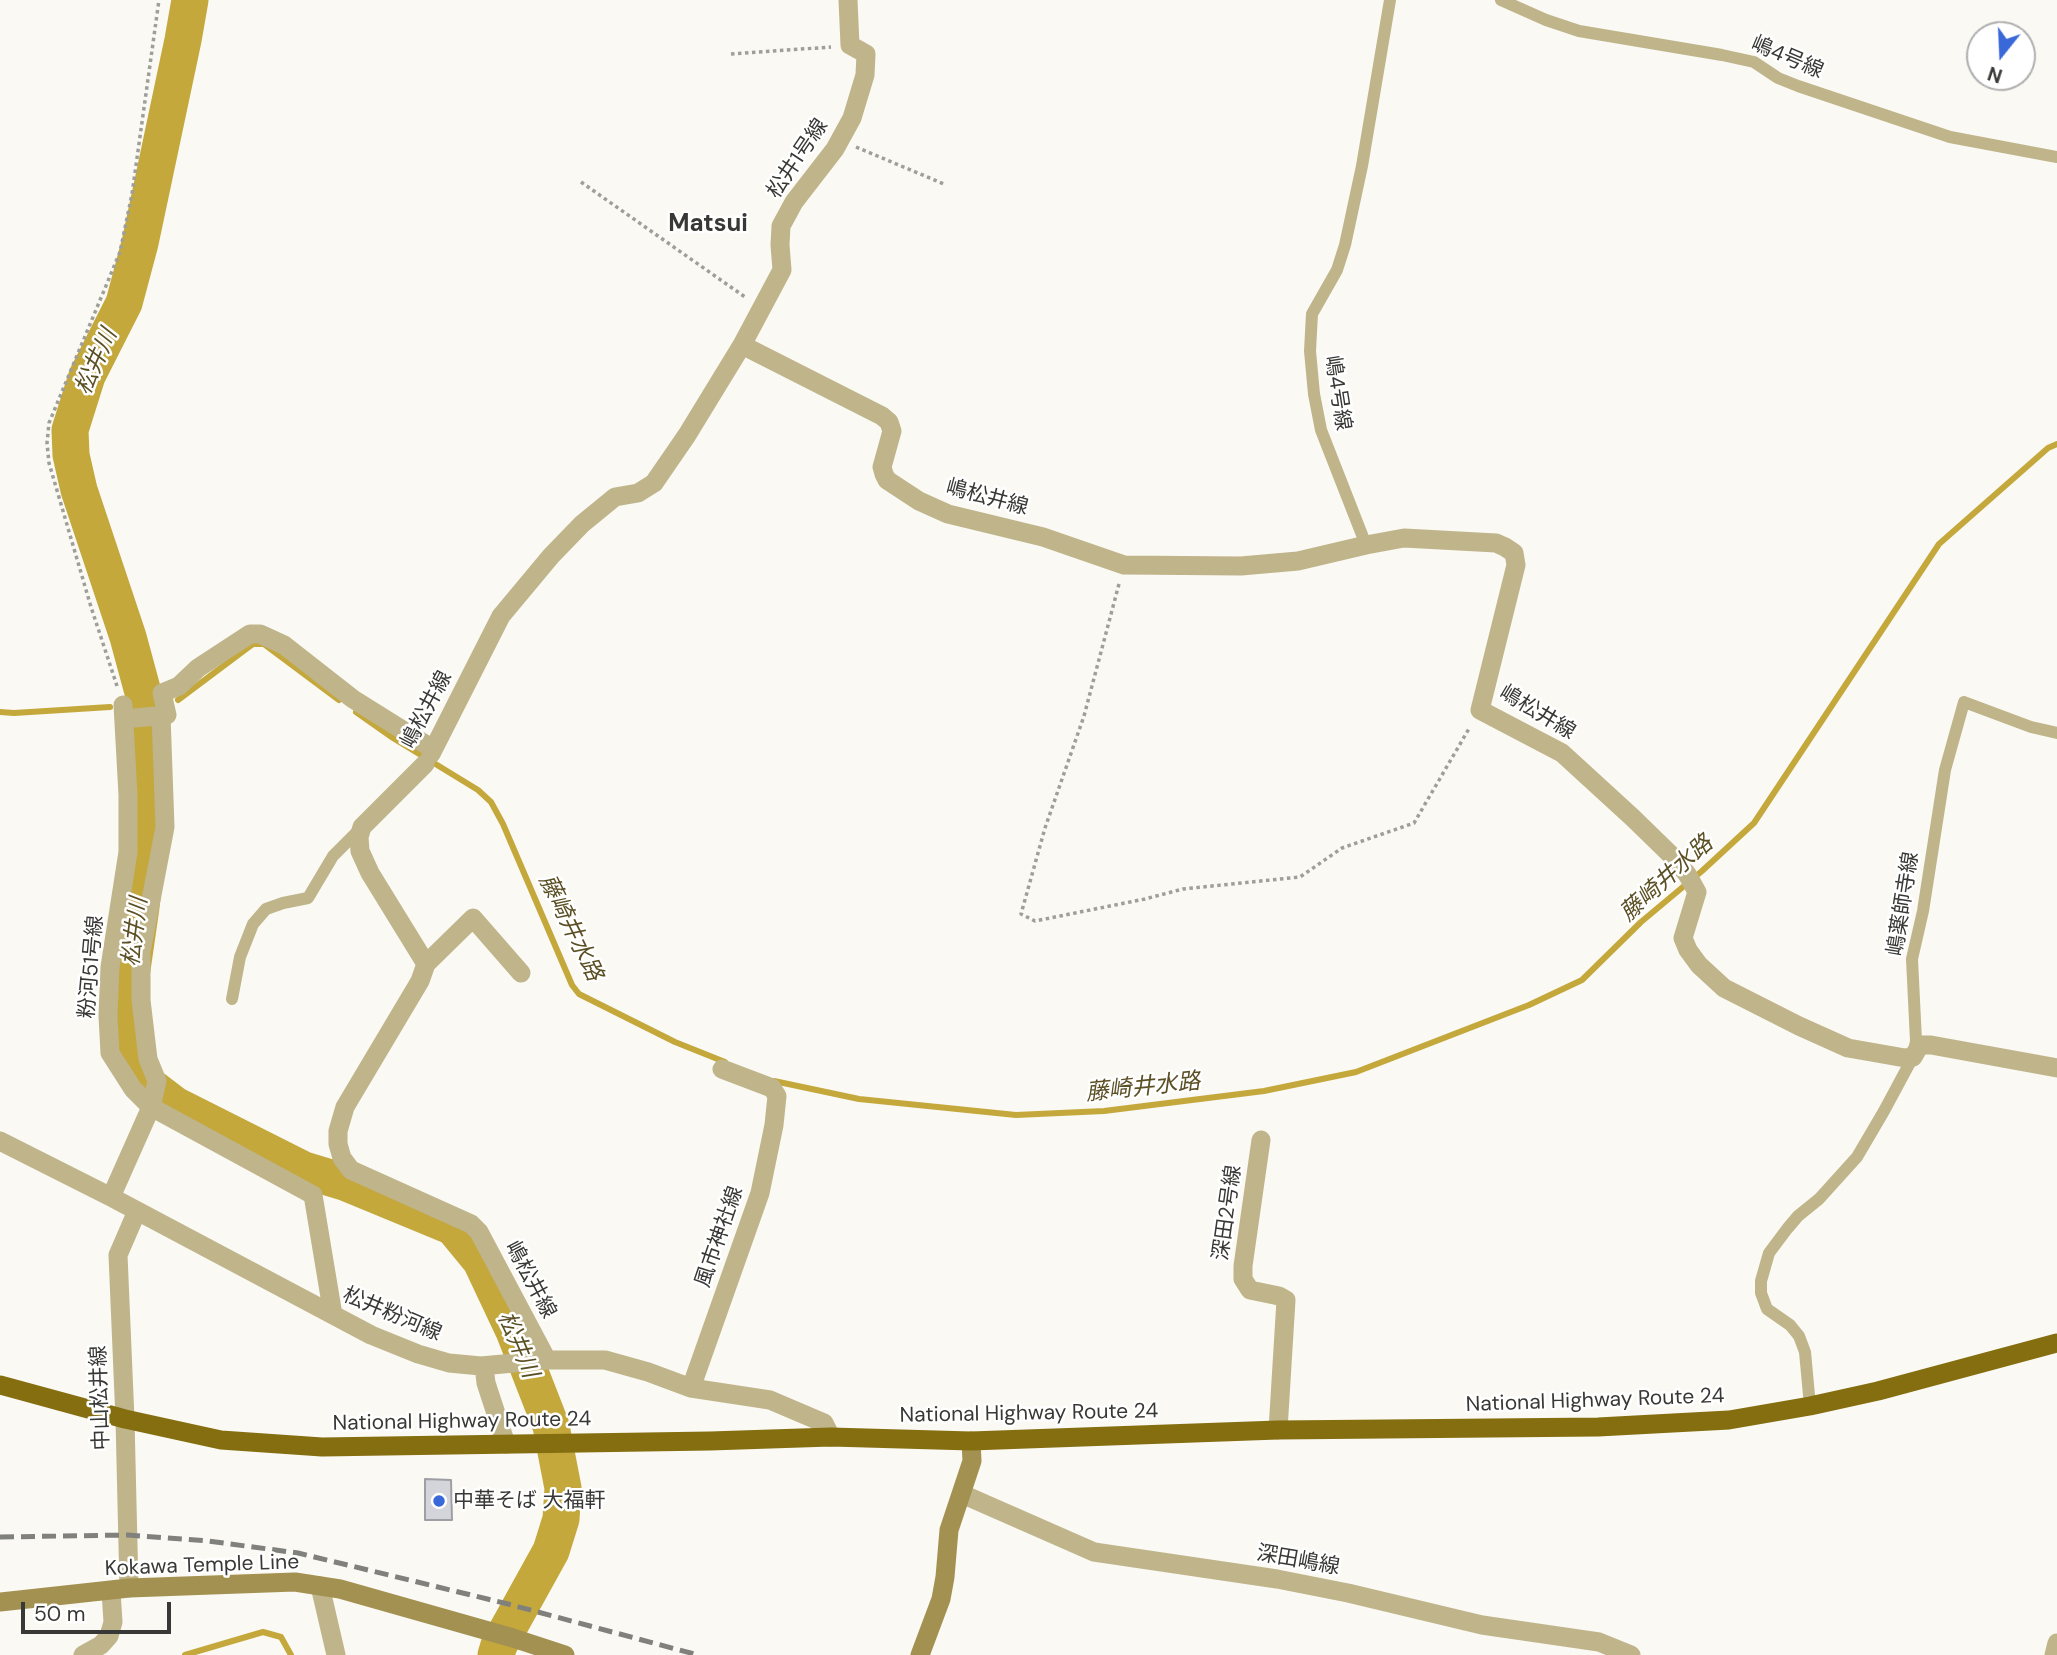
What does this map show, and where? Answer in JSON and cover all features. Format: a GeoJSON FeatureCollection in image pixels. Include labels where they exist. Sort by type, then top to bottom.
{"type":"FeatureCollection","features":[{"type":"Feature","properties":{"kind":"highway","name":"National Highway Route 24"},"geometry":{"type":"LineString","coordinates":[[0,1385],[125,1419],[221,1440],[322,1447],[831,1437],[971,1441],[1278,1430],[1598,1427],[1729,1420],[1878,1391],[2057,1343]]}},
{"type":"Feature","properties":{"kind":"main road"},"geometry":{"type":"LineString","coordinates":[[920,1655],[940,1599],[945,1577],[949,1530],[972,1461],[971,1441]]}},
{"type":"Feature","properties":{"kind":"main road","name":"Kokawa Temple Line"},"geometry":{"type":"LineString","coordinates":[[0,1602],[120,1589],[296,1582],[340,1589],[565,1655]]}},
{"type":"Feature","properties":{"kind":"street","name":"松井1号線"},"geometry":{"type":"LineString","coordinates":[[742,345],[782,270],[781,226],[794,202],[835,149],[852,118],[864,75],[866,54],[850,46],[848,0]]}},
{"type":"Feature","properties":{"kind":"street","name":"嶋松井線"},"geometry":{"type":"LineString","coordinates":[[362,827],[430,756],[502,616],[551,556],[582,524],[615,497],[638,493],[654,483],[742,345],[882,415],[892,431],[882,467],[884,474],[887,480],[919,501],[948,514],[1043,537],[1124,565],[1241,566],[1298,561],[1404,538],[1496,543],[1514,554],[1516,565],[1480,710],[1562,753],[1672,856],[1697,892],[1684,938],[1688,950],[1699,965],[1724,988],[1848,1048],[1905,1058],[1913,1057],[1920,1045],[1930,1045],[2057,1068]]}},
{"type":"Feature","properties":{"kind":"street"},"geometry":{"type":"LineString","coordinates":[[111,1197],[152,1105],[157,1081],[148,1059],[141,1000],[141,952],[165,827],[162,693],[179,686],[198,668],[250,634],[260,634],[284,645],[430,756]]}},
{"type":"Feature","properties":{"kind":"street"},"geometry":{"type":"LineString","coordinates":[[124,714],[164,715]]}},
{"type":"Feature","properties":{"kind":"street","name":"粉河51号線"},"geometry":{"type":"LineString","coordinates":[[124,714],[128,852],[110,967],[110,1054],[133,1089],[152,1105],[313,1195],[333,1315]]}},
{"type":"Feature","properties":{"kind":"street"},"geometry":{"type":"LineString","coordinates":[[362,827],[359,837],[360,850],[370,873],[426,964],[473,918],[521,973]]}},
{"type":"Feature","properties":{"kind":"street","name":"嶋松井線"},"geometry":{"type":"LineString","coordinates":[[426,964],[420,981],[345,1107],[338,1131],[342,1158],[351,1170],[471,1224],[479,1232],[543,1361]]}},
{"type":"Feature","properties":{"kind":"street","name":"風市神社線"},"geometry":{"type":"LineString","coordinates":[[691,1388],[760,1193],[777,1097],[772,1088],[722,1069]]}},
{"type":"Feature","properties":{"kind":"street","name":"深田2号線"},"geometry":{"type":"LineString","coordinates":[[1261,1140],[1243,1279],[1250,1290],[1286,1300],[1278,1430]]}},
{"type":"Feature","properties":{"kind":"street","name":"松井粉河線"},"geometry":{"type":"LineString","coordinates":[[0,1141],[371,1335],[418,1354],[449,1363],[488,1366],[543,1361],[605,1360],[691,1388],[770,1400],[824,1423],[831,1437]]}},
{"type":"Feature","properties":{"kind":"street","name":"中山松井線"},"geometry":{"type":"LineString","coordinates":[[83,1655],[101,1645],[109,1636],[120,1589],[125,1419],[118,1255],[137,1211]]}},
{"type":"Feature","properties":{"kind":"street"},"geometry":{"type":"LineString","coordinates":[[488,1366],[486,1383],[512,1444]]}},
{"type":"Feature","properties":{"kind":"street","name":"深田嶋線"},"geometry":{"type":"LineString","coordinates":[[962,1494],[1094,1552],[1277,1579],[1482,1625],[1599,1642],[1631,1655]]}},
{"type":"Feature","properties":{"kind":"street"},"geometry":{"type":"LineString","coordinates":[[320,1586],[336,1655]]}},
{"type":"Feature","properties":{"kind":"lane","name":"嶋4号線"},"geometry":{"type":"LineString","coordinates":[[1366,545],[1321,430],[1314,394],[1311,325],[1316,304],[1337,270],[1345,245],[1362,166],[1390,0]]}},
{"type":"Feature","properties":{"kind":"lane","name":"嶋4号線"},"geometry":{"type":"LineString","coordinates":[[1501,0],[1579,31],[1754,62],[1778,78],[1798,86],[1950,137],[2057,158]]}},
{"type":"Feature","properties":{"kind":"lane","name":"嶋薬師寺線"},"geometry":{"type":"LineString","coordinates":[[1810,1406],[1805,1352],[1799,1336],[1790,1325],[1767,1309],[1761,1293],[1761,1281],[1769,1253],[1798,1216],[1819,1199],[1857,1157],[1913,1057],[1916,1041],[1912,959],[1923,911],[1945,770],[1964,702],[2031,727],[2057,733]]}},
{"type":"Feature","properties":{"kind":"lane"},"geometry":{"type":"LineString","coordinates":[[232,999],[240,957],[253,923],[266,909],[283,902],[308,898],[333,856],[362,827]]}},
{"type":"Feature","properties":{"kind":"path"},"geometry":{"type":"LineString","coordinates":[[124,714],[49,463],[47,443],[49,423],[120,253],[132,194],[159,0]]}},
{"type":"Feature","properties":{"kind":"path"},"geometry":{"type":"LineString","coordinates":[[731,54],[850,46]]}},
{"type":"Feature","properties":{"kind":"path"},"geometry":{"type":"LineString","coordinates":[[840,140],[944,184]]}},
{"type":"Feature","properties":{"kind":"path"},"geometry":{"type":"LineString","coordinates":[[581,182],[761,309]]}},
{"type":"Feature","properties":{"kind":"path"},"geometry":{"type":"LineString","coordinates":[[1124,565],[1084,716],[1045,828],[1021,914],[1035,921],[1183,889],[1300,877],[1342,848],[1414,822],[1480,710]]}},
{"type":"Feature","properties":{"kind":"building"},"geometry":{"type":"Polygon","coordinates":[[[425,1479],[451,1480],[452,1520],[425,1520],[425,1479]]]}},
{"type":"Feature","properties":{"kind":"waterway","name":"松井川"},"geometry":{"type":"LineString","coordinates":[[190,0],[140,243],[124,303],[87,376],[70,430],[71,455],[79,490],[128,637],[151,722],[151,819],[128,997],[128,1027],[138,1069],[150,1086],[175,1105],[304,1170],[344,1182],[453,1227],[481,1261],[514,1331],[551,1426],[563,1488],[561,1519],[551,1551],[496,1655]]}},
{"type":"Feature","properties":{"kind":"waterway","name":"藤崎井水路"},"geometry":{"type":"LineString","coordinates":[[774,1081],[859,1099],[1016,1115],[1104,1111],[1264,1091],[1356,1072],[1529,1005],[1582,980],[1641,922],[1754,823],[1939,544],[2048,448],[2057,444]]}},
{"type":"Feature","properties":{"kind":"waterway","name":"藤崎井水路"},"geometry":{"type":"LineString","coordinates":[[178,700],[253,644],[264,644],[339,700]]}},
{"type":"Feature","properties":{"kind":"waterway","name":"藤崎井水路"},"geometry":{"type":"LineString","coordinates":[[0,712],[110,707]]}},
{"type":"Feature","properties":{"kind":"waterway","name":"藤崎井水路"},"geometry":{"type":"LineString","coordinates":[[356,712],[478,790],[491,802],[572,985],[579,994],[675,1042],[725,1062]]}},
{"type":"Feature","properties":{"kind":"waterway"},"geometry":{"type":"LineString","coordinates":[[185,1655],[263,1632],[281,1637],[291,1655]]}},
{"type":"Feature","properties":{"kind":"railway"},"geometry":{"type":"LineString","coordinates":[[0,1537],[128,1535],[208,1541],[298,1553],[508,1604],[698,1655]]}},
{"type":"Feature","properties":{"kind":"place","name":"中華そば 大福軒"},"geometry":{"type":"Point","coordinates":[439,1501]}},
{"type":"Feature","properties":{"kind":"district","name":"Matsui"},"geometry":{"type":"Point","coordinates":[708,225]}}]}
